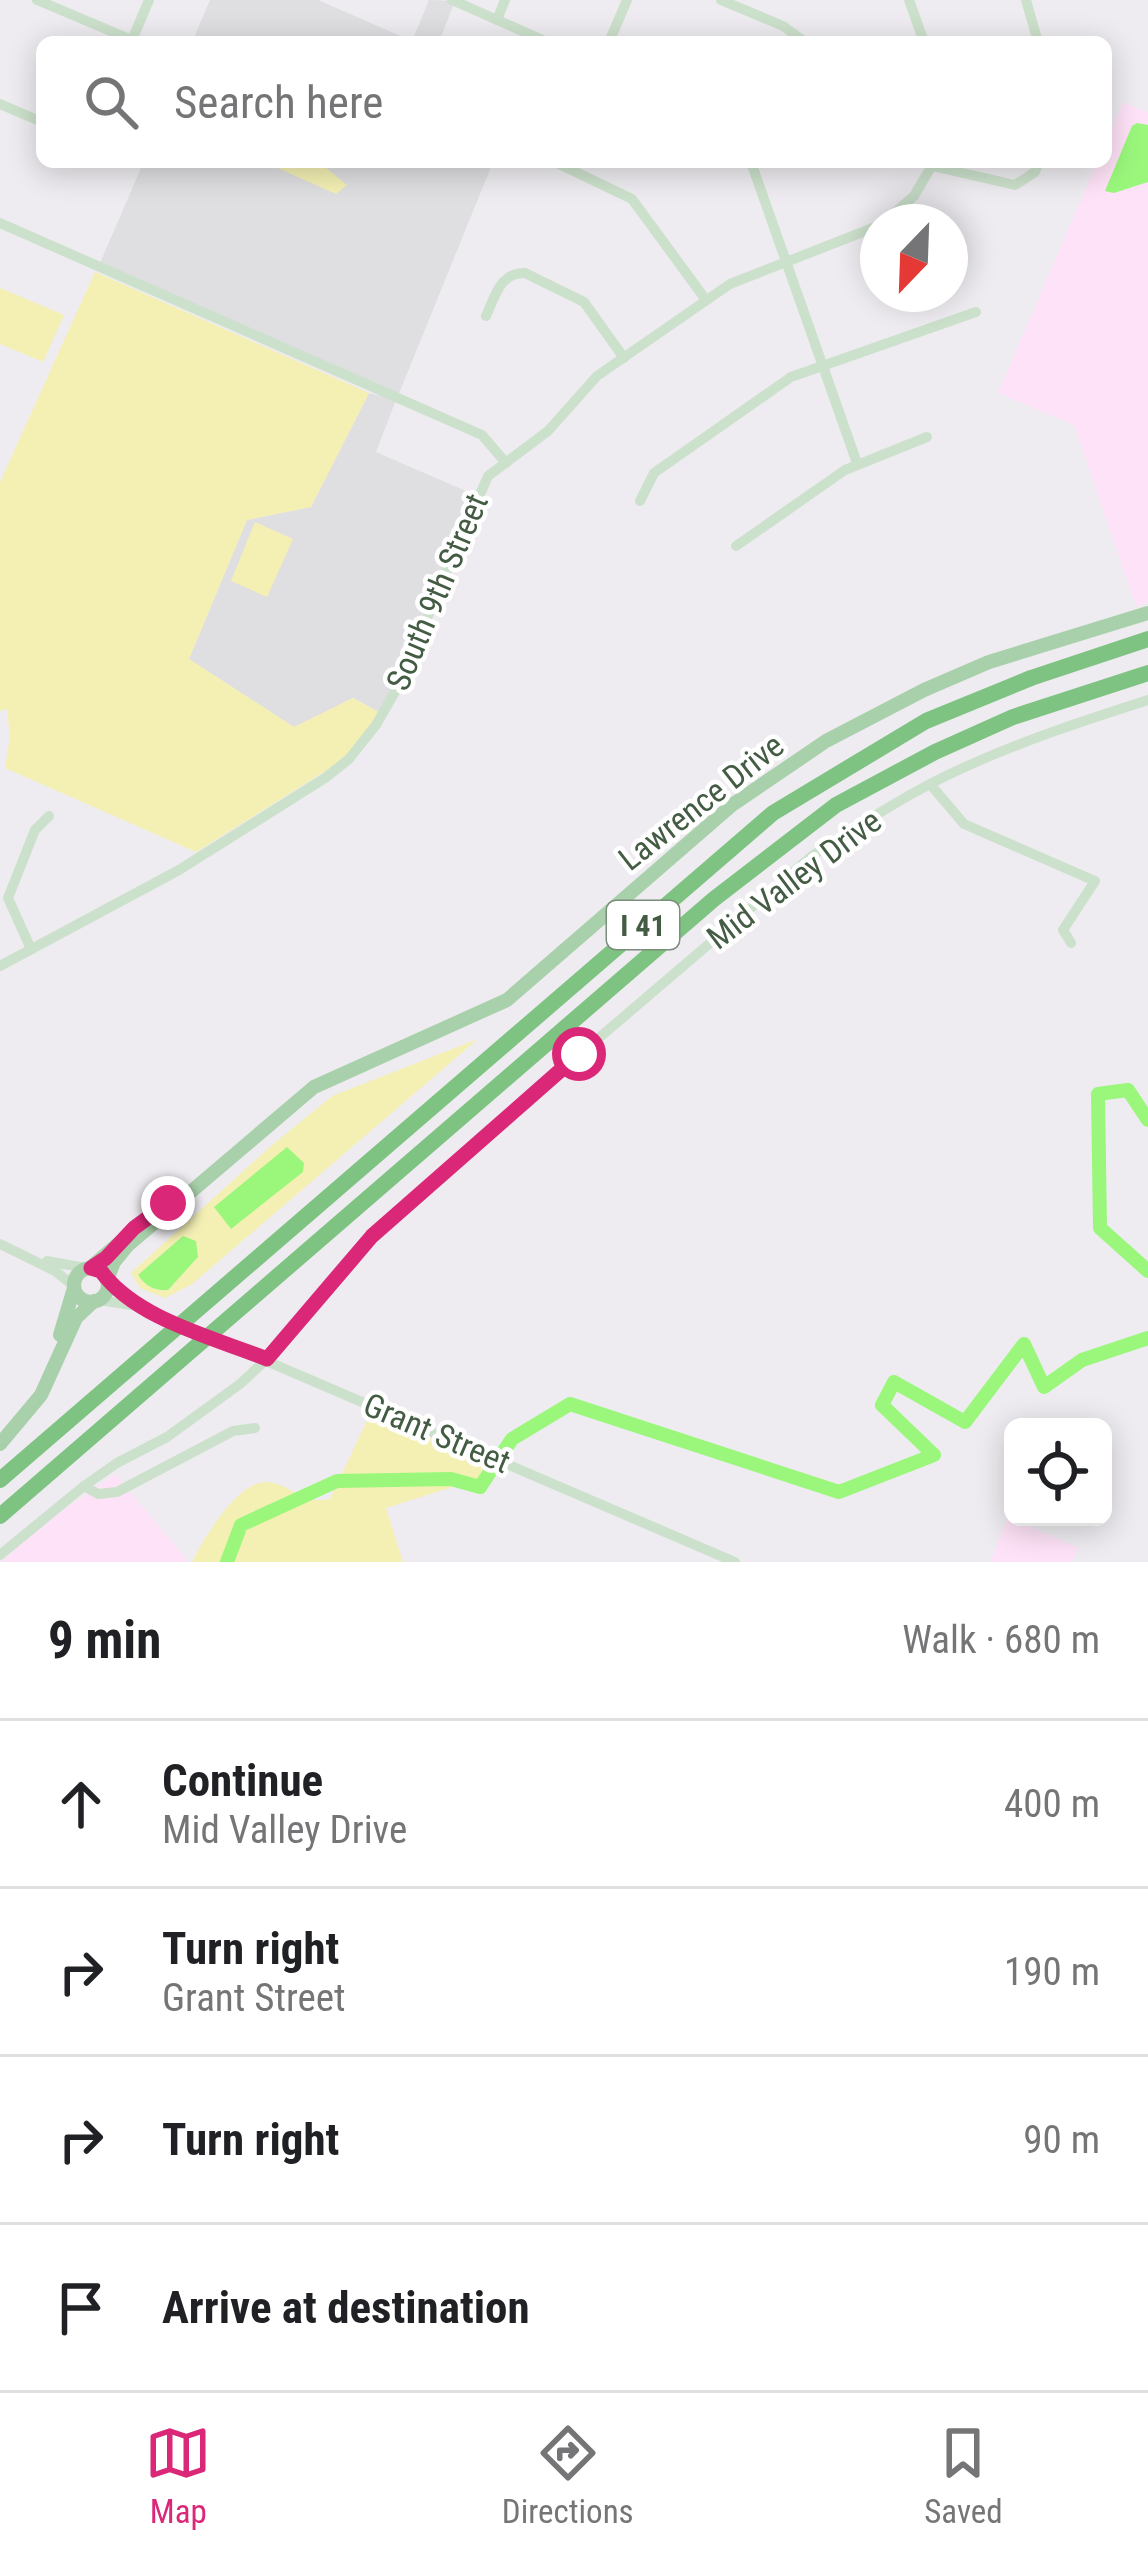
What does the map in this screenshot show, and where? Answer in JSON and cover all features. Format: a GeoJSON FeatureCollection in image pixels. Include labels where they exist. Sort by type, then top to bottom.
{"type":"FeatureCollection","features":[{"type":"Feature","properties":{"kind":"highway","name":"I 41"},"geometry":{"type":"LineString","coordinates":[[0,1480],[772,812],[926,722],[1031,678],[1148,640]]}},
{"type":"Feature","properties":{"kind":"highway","name":"I 41"},"geometry":{"type":"LineString","coordinates":[[0,1516],[697,913],[836,805],[1013,717],[1148,673]]}},
{"type":"Feature","properties":{"kind":"main road","name":"Lawrence Drive"},"geometry":{"type":"LineString","coordinates":[[108,1282],[120,1254],[314,1087],[507,1000],[691,838],[826,741],[923,689],[989,662],[1148,613]]}},
{"type":"Feature","properties":{"kind":"main road"},"geometry":{"type":"LineString","coordinates":[[60,1348],[76,1275],[106,1258],[134,1228],[188,1191]]}},
{"type":"Feature","properties":{"kind":"main road"},"geometry":{"type":"LineString","coordinates":[[0,1444],[41,1395],[79,1313],[108,1282],[101,1271],[88,1268]]}},
{"type":"Feature","properties":{"kind":"main road"},"geometry":{"type":"LineString","coordinates":[[74,1287],[83,1300],[96,1300]]}},
{"type":"Feature","properties":{"kind":"street"},"geometry":{"type":"LineString","coordinates":[[37,0],[122,36]]}},
{"type":"Feature","properties":{"kind":"street"},"geometry":{"type":"LineString","coordinates":[[134,36],[149,0]]}},
{"type":"Feature","properties":{"kind":"street"},"geometry":{"type":"LineString","coordinates":[[452,0],[533,36]]}},
{"type":"Feature","properties":{"kind":"street"},"geometry":{"type":"LineString","coordinates":[[497,20],[505,0]]}},
{"type":"Feature","properties":{"kind":"street"},"geometry":{"type":"LineString","coordinates":[[612,36],[627,0]]}},
{"type":"Feature","properties":{"kind":"street"},"geometry":{"type":"LineString","coordinates":[[721,0],[797,36]]}},
{"type":"Feature","properties":{"kind":"street"},"geometry":{"type":"LineString","coordinates":[[909,0],[922,36]]}},
{"type":"Feature","properties":{"kind":"street"},"geometry":{"type":"LineString","coordinates":[[1025,0],[1036,36]]}},
{"type":"Feature","properties":{"kind":"street"},"geometry":{"type":"LineString","coordinates":[[0,104],[36,119]]}},
{"type":"Feature","properties":{"kind":"street"},"geometry":{"type":"LineString","coordinates":[[567,168],[632,199],[706,300]]}},
{"type":"Feature","properties":{"kind":"street"},"geometry":{"type":"LineString","coordinates":[[753,168],[857,463]]}},
{"type":"Feature","properties":{"kind":"street","name":"South 9th Street"},"geometry":{"type":"LineString","coordinates":[[905,204],[931,168]]}},
{"type":"Feature","properties":{"kind":"street"},"geometry":{"type":"LineString","coordinates":[[949,168],[1015,185],[1037,168]]}},
{"type":"Feature","properties":{"kind":"street"},"geometry":{"type":"LineString","coordinates":[[0,223],[482,435],[506,463]]}},
{"type":"Feature","properties":{"kind":"street","name":"South 9th Street"},"geometry":{"type":"LineString","coordinates":[[0,966],[178,870],[325,778],[359,749],[396,690],[483,484],[548,431],[584,388],[706,300],[746,275],[860,232]]}},
{"type":"Feature","properties":{"kind":"street"},"geometry":{"type":"LineString","coordinates":[[487,316],[503,279],[514,272],[524,273],[584,302],[624,358]]}},
{"type":"Feature","properties":{"kind":"street"},"geometry":{"type":"LineString","coordinates":[[640,501],[654,473],[791,377],[976,312]]}},
{"type":"Feature","properties":{"kind":"street"},"geometry":{"type":"LineString","coordinates":[[736,546],[857,463],[927,437]]}},
{"type":"Feature","properties":{"kind":"street","name":"Mid Valley Drive"},"geometry":{"type":"LineString","coordinates":[[0,1555],[83,1486],[196,1418],[267,1359],[372,1236],[812,856],[930,784],[1050,732],[1148,700]]}},
{"type":"Feature","properties":{"kind":"street"},"geometry":{"type":"LineString","coordinates":[[930,784],[964,824],[1095,881],[1064,930],[1071,943]]}},
{"type":"Feature","properties":{"kind":"street"},"geometry":{"type":"LineString","coordinates":[[32,949],[8,898],[35,830],[49,816]]}},
{"type":"Feature","properties":{"kind":"street"},"geometry":{"type":"LineString","coordinates":[[0,1244],[74,1287]]}},
{"type":"Feature","properties":{"kind":"street"},"geometry":{"type":"LineString","coordinates":[[29,1257],[88,1268]]}},
{"type":"Feature","properties":{"kind":"street","name":"Grant Street"},"geometry":{"type":"LineString","coordinates":[[108,1282],[137,1306]]}},
{"type":"Feature","properties":{"kind":"street","name":"Grant Street"},"geometry":{"type":"LineString","coordinates":[[96,1300],[137,1306],[267,1359],[735,1562]]}},
{"type":"Feature","properties":{"kind":"street"},"geometry":{"type":"LineString","coordinates":[[83,1486],[98,1494],[117,1492],[233,1431],[255,1428]]}},
{"type":"Feature","properties":{"kind":"shaded area"},"geometry":{"type":"Polygon","coordinates":[[[210,0],[318,0],[401,36],[195,36],[210,0]]]}},
{"type":"Feature","properties":{"kind":"shaded area"},"geometry":{"type":"Polygon","coordinates":[[[429,0],[455,1],[441,36],[414,36],[429,0]]]}},
{"type":"Feature","properties":{"kind":"shaded area"},"geometry":{"type":"Polygon","coordinates":[[[1123,102],[1148,113],[1148,602],[1136,606],[1074,425],[998,393],[1094,168],[1112,168],[1112,127],[1123,102]]]}},
{"type":"Feature","properties":{"kind":"shaded area"},"geometry":{"type":"Polygon","coordinates":[[[1148,125],[1148,182],[1114,193],[1105,191],[1132,126],[1148,125]]]}},
{"type":"Feature","properties":{"kind":"shaded area"},"geometry":{"type":"Polygon","coordinates":[[[141,168],[491,168],[398,396],[100,263],[141,168]]]}},
{"type":"Feature","properties":{"kind":"shaded area"},"geometry":{"type":"Polygon","coordinates":[[[278,168],[326,168],[347,185],[336,194],[278,168]]]}},
{"type":"Feature","properties":{"kind":"shaded area"},"geometry":{"type":"Polygon","coordinates":[[[95,272],[369,393],[311,507],[247,520],[189,659],[294,727],[353,698],[382,714],[346,758],[196,852],[5,768],[10,737],[7,709],[0,711],[0,482],[95,272]]]}},
{"type":"Feature","properties":{"kind":"shaded area"},"geometry":{"type":"Polygon","coordinates":[[[0,288],[64,315],[43,362],[0,344],[0,288]]]}},
{"type":"Feature","properties":{"kind":"shaded area"},"geometry":{"type":"Polygon","coordinates":[[[369,393],[396,400],[376,452],[475,495],[382,714],[353,698],[295,728],[189,659],[247,520],[311,507],[369,393]]]}},
{"type":"Feature","properties":{"kind":"shaded area"},"geometry":{"type":"Polygon","coordinates":[[[255,522],[293,539],[267,597],[231,581],[255,522]]]}},
{"type":"Feature","properties":{"kind":"shaded area"},"geometry":{"type":"Polygon","coordinates":[[[478,1039],[192,1284],[165,1298],[140,1288],[131,1273],[332,1096],[478,1039]]]}},
{"type":"Feature","properties":{"kind":"shaded area"},"geometry":{"type":"Polygon","coordinates":[[[287,1147],[304,1163],[303,1172],[231,1229],[214,1207],[287,1147]]]}},
{"type":"Feature","properties":{"kind":"shaded area"},"geometry":{"type":"Polygon","coordinates":[[[183,1236],[196,1241],[198,1257],[168,1290],[147,1285],[138,1275],[183,1236]]]}},
{"type":"Feature","properties":{"kind":"shaded area"},"geometry":{"type":"Polygon","coordinates":[[[371,1412],[503,1471],[386,1508],[403,1562],[192,1562],[223,1513],[257,1484],[268,1482],[311,1499],[330,1499],[371,1412]]]}},
{"type":"Feature","properties":{"kind":"shaded area"},"geometry":{"type":"Polygon","coordinates":[[[115,1474],[189,1562],[1,1562],[46,1522],[115,1474]]]}},
{"type":"Feature","properties":{"kind":"shaded area"},"geometry":{"type":"Polygon","coordinates":[[[1004,1526],[1028,1526],[1078,1548],[1072,1562],[990,1562],[1004,1526]]]}},
{"type":"Feature","properties":{"kind":"waterway"},"geometry":{"type":"LineString","coordinates":[[1148,1120],[1128,1090],[1098,1094],[1100,1228],[1148,1271]]}},
{"type":"Feature","properties":{"kind":"waterway"},"geometry":{"type":"LineString","coordinates":[[227,1562],[241,1525],[337,1481],[451,1479],[480,1487],[512,1439],[570,1404],[839,1492],[934,1455],[882,1405],[894,1382],[965,1422],[1024,1344],[1044,1387],[1082,1360],[1148,1338]]}},
{"type":"Feature","properties":{"kind":"route"},"geometry":{"type":"LineString","coordinates":[[168,1203],[91,1268],[101,1271],[108,1283],[137,1306],[267,1359],[372,1236],[579,1054]]}}]}
